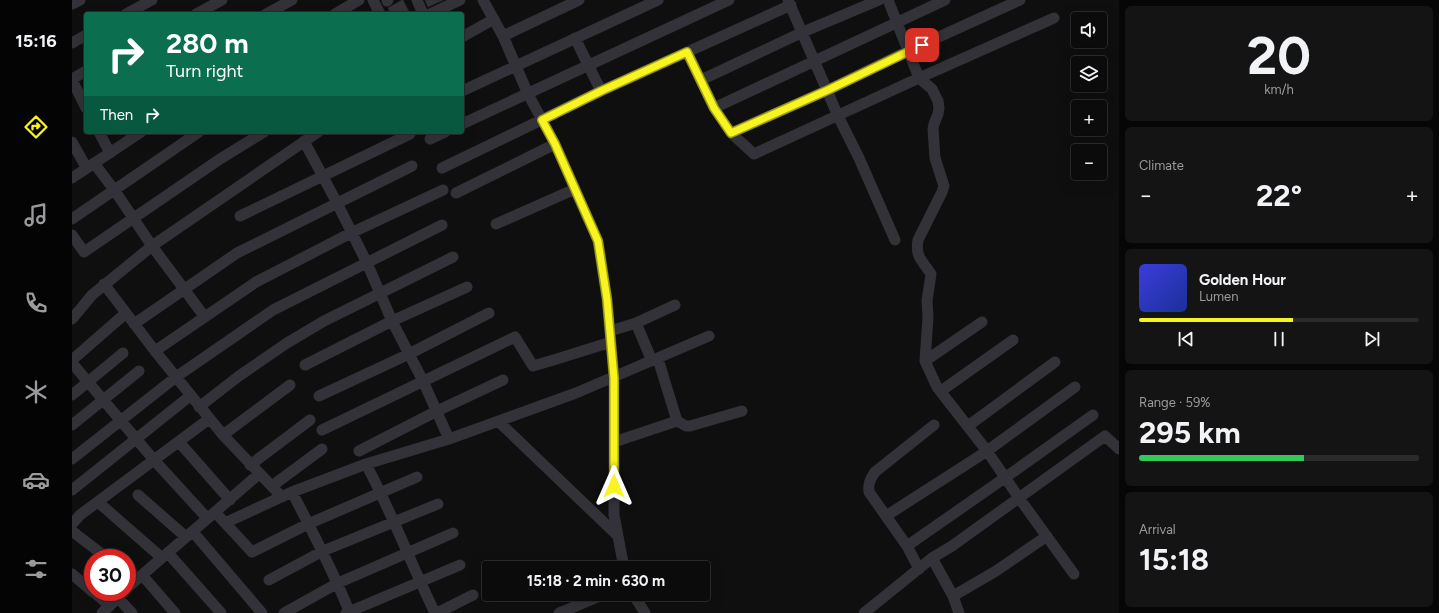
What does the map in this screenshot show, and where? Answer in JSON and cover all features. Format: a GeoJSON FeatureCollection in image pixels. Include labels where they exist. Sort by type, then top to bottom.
{"type":"FeatureCollection","features":[{"type":"Feature","properties":{"kind":"street"},"geometry":{"type":"LineString","coordinates":[[72,4],[80,0]]}},
{"type":"Feature","properties":{"kind":"street"},"geometry":{"type":"LineString","coordinates":[[130,12],[152,0]]}},
{"type":"Feature","properties":{"kind":"street"},"geometry":{"type":"LineString","coordinates":[[200,12],[222,0]]}},
{"type":"Feature","properties":{"kind":"street"},"geometry":{"type":"LineString","coordinates":[[270,12],[292,0]]}},
{"type":"Feature","properties":{"kind":"street"},"geometry":{"type":"LineString","coordinates":[[338,12],[359,0]]}},
{"type":"Feature","properties":{"kind":"street"},"geometry":{"type":"LineString","coordinates":[[373,0],[379,12]]}},
{"type":"Feature","properties":{"kind":"street"},"geometry":{"type":"LineString","coordinates":[[417,0],[422,12]]}},
{"type":"Feature","properties":{"kind":"street"},"geometry":{"type":"LineString","coordinates":[[434,12],[460,0]]}},
{"type":"Feature","properties":{"kind":"street"},"geometry":{"type":"LineString","coordinates":[[483,0],[503,36],[528,94],[555,144],[598,241],[607,299],[614,378],[614,515],[623,561]]}},
{"type":"Feature","properties":{"kind":"street"},"geometry":{"type":"LineString","coordinates":[[503,36],[579,0]]}},
{"type":"Feature","properties":{"kind":"street"},"geometry":{"type":"LineString","coordinates":[[464,90],[658,0]]}},
{"type":"Feature","properties":{"kind":"street"},"geometry":{"type":"LineString","coordinates":[[464,123],[729,0]]}},
{"type":"Feature","properties":{"kind":"street"},"geometry":{"type":"LineString","coordinates":[[701,80],[803,32],[879,0]]}},
{"type":"Feature","properties":{"kind":"street"},"geometry":{"type":"LineString","coordinates":[[888,0],[919,78],[932,89],[939,108],[933,129],[935,158],[944,186],[918,240],[916,248],[918,257],[931,274],[927,301],[928,317],[925,361],[940,391],[987,450],[1019,498],[1074,574]]}},
{"type":"Feature","properties":{"kind":"street"},"geometry":{"type":"LineString","coordinates":[[714,108],[945,0]]}},
{"type":"Feature","properties":{"kind":"street"},"geometry":{"type":"LineString","coordinates":[[731,133],[828,90],[908,51],[1020,0]]}},
{"type":"Feature","properties":{"kind":"street"},"geometry":{"type":"LineString","coordinates":[[442,168],[789,2],[838,116],[859,158],[895,240]]}},
{"type":"Feature","properties":{"kind":"street"},"geometry":{"type":"LineString","coordinates":[[687,52],[714,108],[731,133],[754,154],[1054,18]]}},
{"type":"Feature","properties":{"kind":"street"},"geometry":{"type":"LineString","coordinates":[[464,36],[494,19]]}},
{"type":"Feature","properties":{"kind":"street"},"geometry":{"type":"LineString","coordinates":[[72,43],[84,36]]}},
{"type":"Feature","properties":{"kind":"street"},"geometry":{"type":"LineString","coordinates":[[575,38],[601,91]]}},
{"type":"Feature","properties":{"kind":"street"},"geometry":{"type":"LineString","coordinates":[[84,72],[72,80],[84,104]]}},
{"type":"Feature","properties":{"kind":"street"},"geometry":{"type":"LineString","coordinates":[[100,134],[110,153]]}},
{"type":"Feature","properties":{"kind":"street"},"geometry":{"type":"LineString","coordinates":[[72,178],[138,134]]}},
{"type":"Feature","properties":{"kind":"street"},"geometry":{"type":"LineString","coordinates":[[72,219],[196,134]]}},
{"type":"Feature","properties":{"kind":"street"},"geometry":{"type":"LineString","coordinates":[[72,235],[84,252],[220,159],[261,134]]}},
{"type":"Feature","properties":{"kind":"street"},"geometry":{"type":"LineString","coordinates":[[72,319],[92,295],[104,284],[152,246],[315,134]]}},
{"type":"Feature","properties":{"kind":"street"},"geometry":{"type":"LineString","coordinates":[[240,216],[410,134]]}},
{"type":"Feature","properties":{"kind":"street"},"geometry":{"type":"LineString","coordinates":[[430,139],[441,134]]}},
{"type":"Feature","properties":{"kind":"street"},"geometry":{"type":"LineString","coordinates":[[304,141],[338,203],[381,293],[392,321],[423,381],[449,439]]}},
{"type":"Feature","properties":{"kind":"street"},"geometry":{"type":"LineString","coordinates":[[72,142],[90,165],[115,191],[152,246],[204,316]]}},
{"type":"Feature","properties":{"kind":"street"},"geometry":{"type":"LineString","coordinates":[[456,192],[555,144]]}},
{"type":"Feature","properties":{"kind":"street"},"geometry":{"type":"LineString","coordinates":[[134,324],[237,253],[412,166]]}},
{"type":"Feature","properties":{"kind":"street"},"geometry":{"type":"LineString","coordinates":[[496,224],[575,189]]}},
{"type":"Feature","properties":{"kind":"street"},"geometry":{"type":"LineString","coordinates":[[155,351],[204,316],[256,282],[352,233],[442,190]]}},
{"type":"Feature","properties":{"kind":"street"},"geometry":{"type":"LineString","coordinates":[[72,459],[176,377],[273,310],[442,225]]}},
{"type":"Feature","properties":{"kind":"street"},"geometry":{"type":"LineString","coordinates":[[199,407],[239,376],[287,343],[324,321],[453,257]]}},
{"type":"Feature","properties":{"kind":"street"},"geometry":{"type":"LineString","coordinates":[[104,284],[190,396],[223,436],[272,486],[287,494],[308,524],[323,551],[338,582],[348,612],[460,565]]}},
{"type":"Feature","properties":{"kind":"street"},"geometry":{"type":"LineString","coordinates":[[305,365],[392,321],[467,287]]}},
{"type":"Feature","properties":{"kind":"street"},"geometry":{"type":"LineString","coordinates":[[322,430],[515,337],[533,366],[560,358],[675,305]]}},
{"type":"Feature","properties":{"kind":"street"},"geometry":{"type":"LineString","coordinates":[[72,360],[126,313]]}},
{"type":"Feature","properties":{"kind":"street"},"geometry":{"type":"LineString","coordinates":[[319,396],[409,354],[489,313]]}},
{"type":"Feature","properties":{"kind":"street"},"geometry":{"type":"LineString","coordinates":[[925,361],[982,322]]}},
{"type":"Feature","properties":{"kind":"street"},"geometry":{"type":"LineString","coordinates":[[636,323],[655,360],[677,420],[686,426],[690,426],[742,411]]}},
{"type":"Feature","properties":{"kind":"street"},"geometry":{"type":"LineString","coordinates":[[226,523],[287,494],[366,464],[449,439],[614,378],[709,336]]}},
{"type":"Feature","properties":{"kind":"street"},"geometry":{"type":"LineString","coordinates":[[940,391],[1012,340]]}},
{"type":"Feature","properties":{"kind":"street"},"geometry":{"type":"LineString","coordinates":[[72,395],[123,353]]}},
{"type":"Feature","properties":{"kind":"street"},"geometry":{"type":"LineString","coordinates":[[968,426],[1055,362]]}},
{"type":"Feature","properties":{"kind":"street"},"geometry":{"type":"LineString","coordinates":[[72,364],[154,460],[211,515],[226,523],[252,552],[308,524],[417,477]]}},
{"type":"Feature","properties":{"kind":"street"},"geometry":{"type":"LineString","coordinates":[[72,425],[139,371]]}},
{"type":"Feature","properties":{"kind":"street"},"geometry":{"type":"LineString","coordinates":[[359,451],[437,411],[503,380]]}},
{"type":"Feature","properties":{"kind":"street"},"geometry":{"type":"LineString","coordinates":[[223,436],[290,385]]}},
{"type":"Feature","properties":{"kind":"street"},"geometry":{"type":"LineString","coordinates":[[886,516],[987,450],[1075,387]]}},
{"type":"Feature","properties":{"kind":"street"},"geometry":{"type":"LineString","coordinates":[[72,490],[190,396]]}},
{"type":"Feature","properties":{"kind":"street"},"geometry":{"type":"LineString","coordinates":[[907,546],[1092,415]]}},
{"type":"Feature","properties":{"kind":"street"},"geometry":{"type":"LineString","coordinates":[[72,524],[80,515],[210,419]]}},
{"type":"Feature","properties":{"kind":"street"},"geometry":{"type":"LineString","coordinates":[[250,464],[310,420]]}},
{"type":"Feature","properties":{"kind":"street"},"geometry":{"type":"LineString","coordinates":[[614,442],[677,420]]}},
{"type":"Feature","properties":{"kind":"street"},"geometry":{"type":"LineString","coordinates":[[498,421],[617,534]]}},
{"type":"Feature","properties":{"kind":"street"},"geometry":{"type":"LineString","coordinates":[[919,569],[907,546],[869,492],[868,485],[875,472],[934,425]]}},
{"type":"Feature","properties":{"kind":"street"},"geometry":{"type":"LineString","coordinates":[[864,613],[932,558],[952,546],[1105,436],[1119,449]]}},
{"type":"Feature","properties":{"kind":"street"},"geometry":{"type":"LineString","coordinates":[[179,442],[230,500]]}},
{"type":"Feature","properties":{"kind":"street"},"geometry":{"type":"LineString","coordinates":[[272,486],[322,450]]}},
{"type":"Feature","properties":{"kind":"street"},"geometry":{"type":"LineString","coordinates":[[366,464],[382,493],[420,581],[436,613],[473,595]]}},
{"type":"Feature","properties":{"kind":"street"},"geometry":{"type":"LineString","coordinates":[[136,575],[165,555],[259,474]]}},
{"type":"Feature","properties":{"kind":"street"},"geometry":{"type":"LineString","coordinates":[[138,495],[189,535],[262,613]]}},
{"type":"Feature","properties":{"kind":"street"},"geometry":{"type":"LineString","coordinates":[[98,502],[165,555],[221,613]]}},
{"type":"Feature","properties":{"kind":"street"},"geometry":{"type":"LineString","coordinates":[[269,580],[323,551],[438,504]]}},
{"type":"Feature","properties":{"kind":"street"},"geometry":{"type":"LineString","coordinates":[[72,531],[95,549]]}},
{"type":"Feature","properties":{"kind":"street"},"geometry":{"type":"LineString","coordinates":[[284,613],[338,582],[453,533]]}},
{"type":"Feature","properties":{"kind":"street"},"geometry":{"type":"LineString","coordinates":[[953,596],[996,571],[1047,536]]}},
{"type":"Feature","properties":{"kind":"street"},"geometry":{"type":"LineString","coordinates":[[932,558],[953,596],[959,613]]}},
{"type":"Feature","properties":{"kind":"street"},"geometry":{"type":"LineString","coordinates":[[72,574],[84,584]]}},
{"type":"Feature","properties":{"kind":"street"},"geometry":{"type":"LineString","coordinates":[[136,577],[175,613]]}},
{"type":"Feature","properties":{"kind":"street"},"geometry":{"type":"LineString","coordinates":[[100,601],[106,609],[115,601]]}},
{"type":"Feature","properties":{"kind":"street"},"geometry":{"type":"LineString","coordinates":[[125,601],[132,613]]}},
{"type":"Feature","properties":{"kind":"street"},"geometry":{"type":"LineString","coordinates":[[559,613],[588,601]]}},
{"type":"Feature","properties":{"kind":"street"},"geometry":{"type":"LineString","coordinates":[[637,601],[645,613]]}},
{"type":"Feature","properties":{"kind":"building"},"geometry":{"type":"Polygon","coordinates":[[[403,0],[409,12],[390,12],[388,8],[403,0]]]}},
{"type":"Feature","properties":{"kind":"building"},"geometry":{"type":"Polygon","coordinates":[[[425,0],[443,0],[428,7],[425,0]]]}},
{"type":"Feature","properties":{"kind":"route"},"geometry":{"type":"LineString","coordinates":[[614,486],[614,378],[607,299],[598,241],[555,144],[542,120],[601,91],[687,52],[714,108],[731,133],[828,90],[922,45]]}}]}
